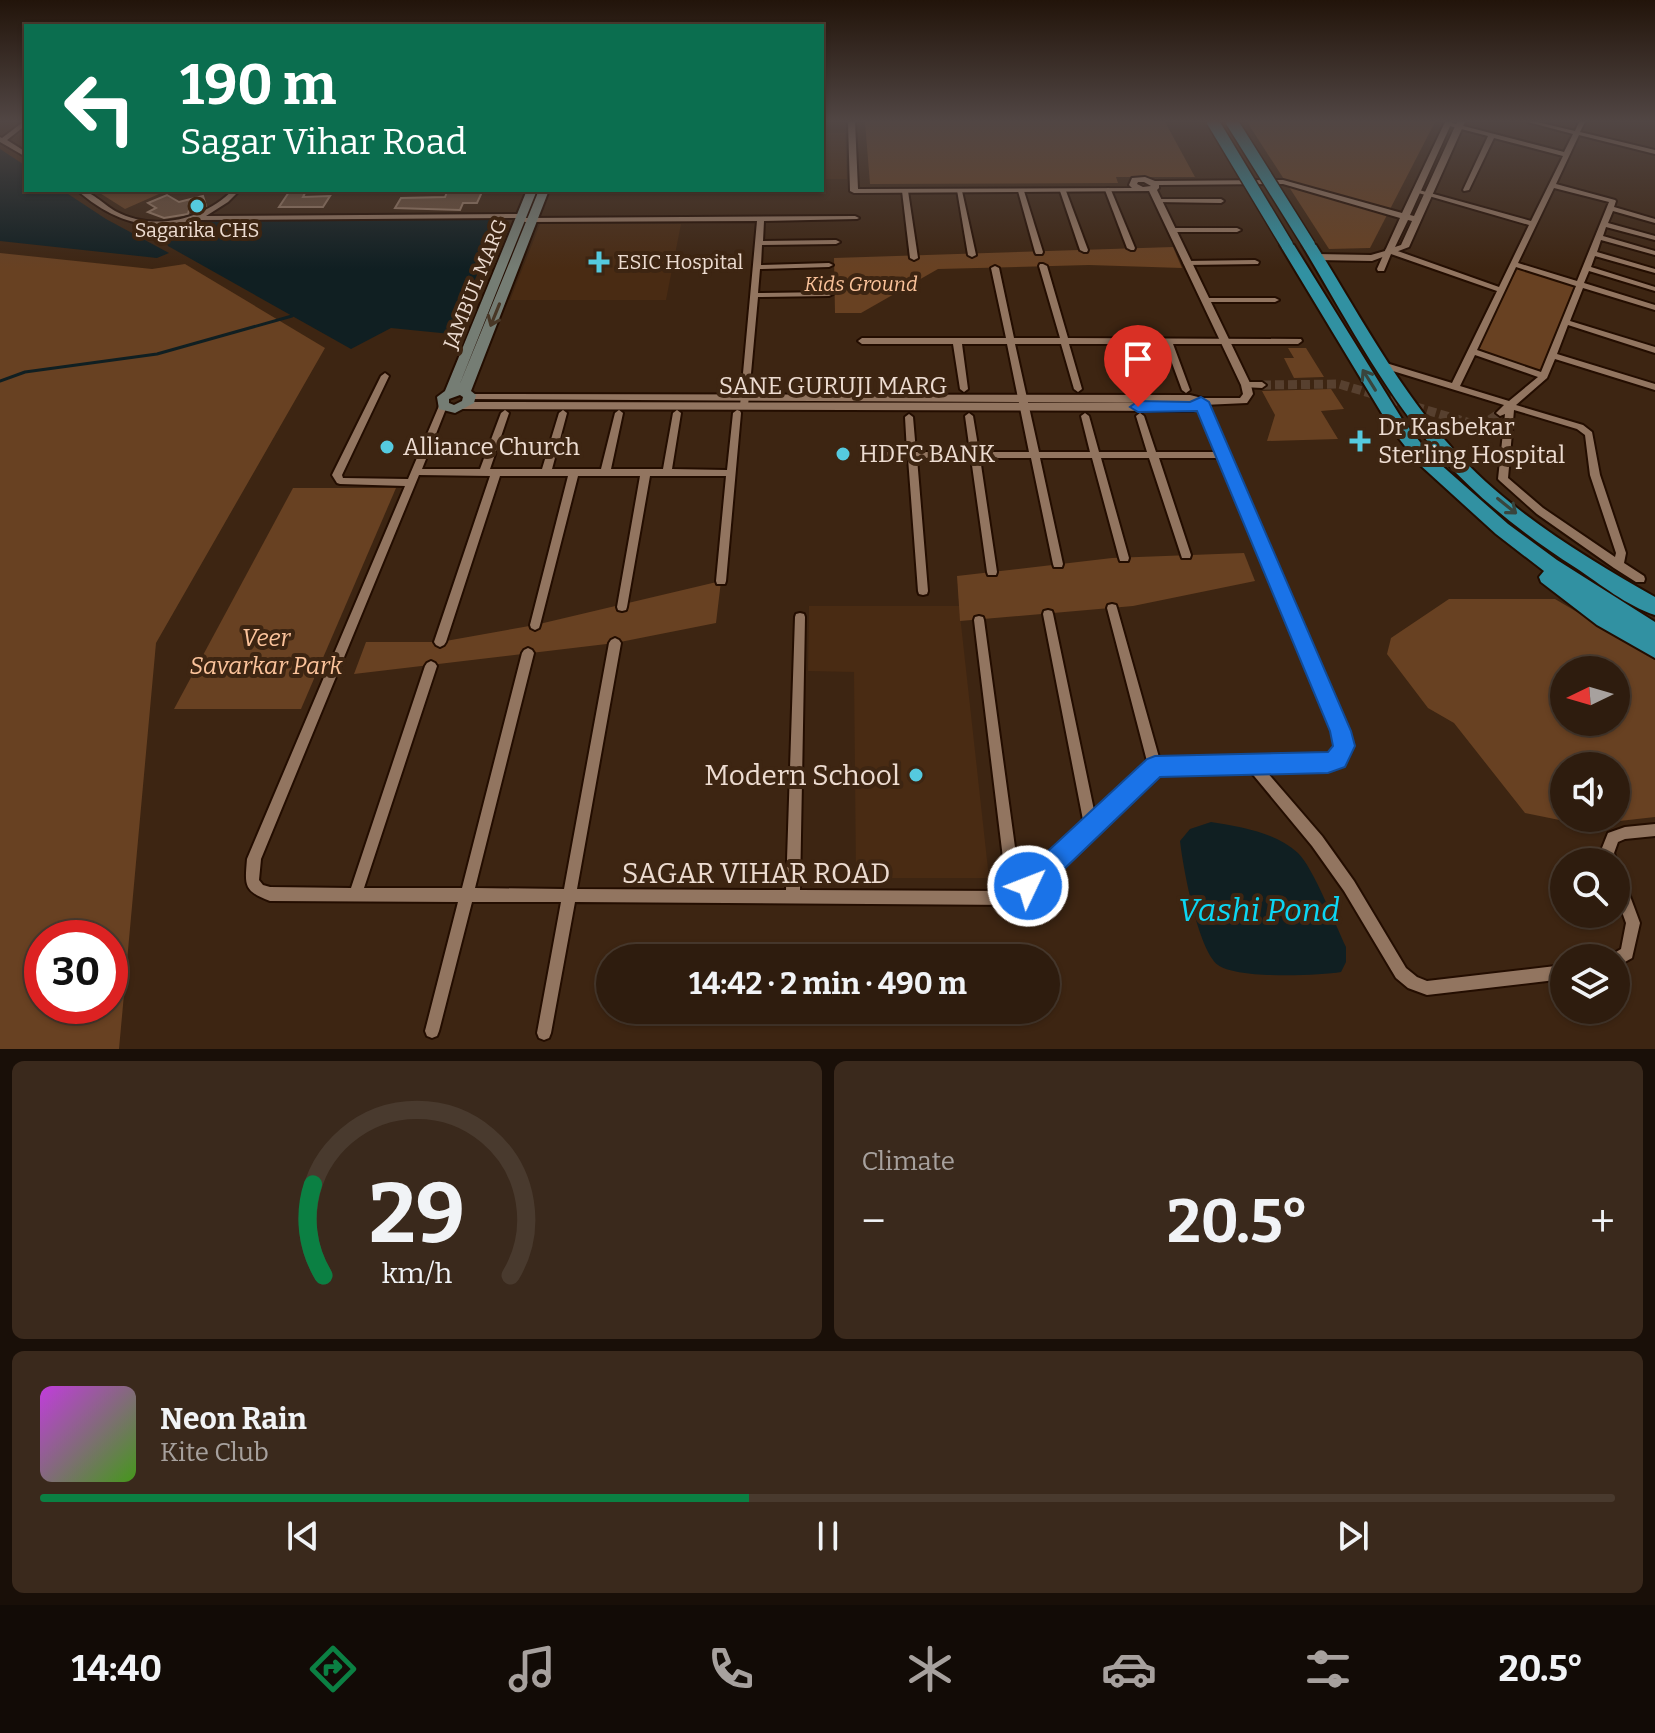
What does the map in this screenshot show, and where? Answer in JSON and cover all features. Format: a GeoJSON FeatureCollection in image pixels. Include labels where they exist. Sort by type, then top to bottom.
{"type":"FeatureCollection","features":[{"type":"Feature","properties":{"kind":"highway"},"geometry":{"type":"LineString","coordinates":[[1242,171],[1396,423],[1425,460],[1529,561],[1604,619],[1655,649]]}},
{"type":"Feature","properties":{"kind":"highway"},"geometry":{"type":"LineString","coordinates":[[1263,171],[1422,422],[1449,455],[1483,486],[1569,553],[1655,607]]}},
{"type":"Feature","properties":{"kind":"highway"},"geometry":{"type":"LineString","coordinates":[[1458,491],[1550,565],[1655,632]]}},
{"type":"Feature","properties":{"kind":"main road","name":"JAMBUL MARG"},"geometry":{"type":"LineString","coordinates":[[458,400],[525,218],[532,192]]}},
{"type":"Feature","properties":{"kind":"main road","name":"JAMBUL MARG"},"geometry":{"type":"LineString","coordinates":[[525,218],[543,192]]}},
{"type":"Feature","properties":{"kind":"street"},"geometry":{"type":"LineString","coordinates":[[853,171],[854,191],[1063,191],[1283,182],[1418,220]]}},
{"type":"Feature","properties":{"kind":"street"},"geometry":{"type":"LineString","coordinates":[[1381,269],[1426,171]]}},
{"type":"Feature","properties":{"kind":"street"},"geometry":{"type":"LineString","coordinates":[[1313,251],[1369,258],[1406,246],[1439,171]]}},
{"type":"Feature","properties":{"kind":"street"},"geometry":{"type":"LineString","coordinates":[[1466,190],[1475,171]]}},
{"type":"Feature","properties":{"kind":"street"},"geometry":{"type":"LineString","coordinates":[[1455,387],[1559,171]]}},
{"type":"Feature","properties":{"kind":"street"},"geometry":{"type":"LineString","coordinates":[[1108,190],[1145,179],[1246,385],[1262,385]]}},
{"type":"Feature","properties":{"kind":"street"},"geometry":{"type":"LineString","coordinates":[[1500,413],[1544,376],[1613,201],[1552,185]]}},
{"type":"Feature","properties":{"kind":"street"},"geometry":{"type":"LineString","coordinates":[[1108,190],[1131,248]]}},
{"type":"Feature","properties":{"kind":"street"},"geometry":{"type":"LineString","coordinates":[[905,191],[914,258]]}},
{"type":"Feature","properties":{"kind":"street"},"geometry":{"type":"LineString","coordinates":[[959,191],[972,255]]}},
{"type":"Feature","properties":{"kind":"street"},"geometry":{"type":"LineString","coordinates":[[1021,191],[1039,252]]}},
{"type":"Feature","properties":{"kind":"street"},"geometry":{"type":"LineString","coordinates":[[1063,191],[1084,250]]}},
{"type":"Feature","properties":{"kind":"street"},"geometry":{"type":"LineString","coordinates":[[1417,191],[1533,224]]}},
{"type":"Feature","properties":{"kind":"street"},"geometry":{"type":"LineString","coordinates":[[83,192],[118,216],[139,222],[196,218],[855,218]]}},
{"type":"Feature","properties":{"kind":"street"},"geometry":{"type":"LineString","coordinates":[[196,218],[224,205],[235,192]]}},
{"type":"Feature","properties":{"kind":"street"},"geometry":{"type":"LineString","coordinates":[[1158,201],[1221,201]]}},
{"type":"Feature","properties":{"kind":"street"},"geometry":{"type":"LineString","coordinates":[[1610,208],[1655,221]]}},
{"type":"Feature","properties":{"kind":"street"},"geometry":{"type":"LineString","coordinates":[[721,581],[761,219]]}},
{"type":"Feature","properties":{"kind":"street"},"geometry":{"type":"LineString","coordinates":[[1604,224],[1655,238]]}},
{"type":"Feature","properties":{"kind":"street"},"geometry":{"type":"LineString","coordinates":[[1172,230],[1237,230]]}},
{"type":"Feature","properties":{"kind":"street"},"geometry":{"type":"LineString","coordinates":[[1599,237],[1655,253]]}},
{"type":"Feature","properties":{"kind":"street"},"geometry":{"type":"LineString","coordinates":[[759,243],[836,242]]}},
{"type":"Feature","properties":{"kind":"street"},"geometry":{"type":"LineString","coordinates":[[1389,251],[1501,290]]}},
{"type":"Feature","properties":{"kind":"street"},"geometry":{"type":"LineString","coordinates":[[1593,253],[1655,271]]}},
{"type":"Feature","properties":{"kind":"street"},"geometry":{"type":"LineString","coordinates":[[1187,263],[1255,262]]}},
{"type":"Feature","properties":{"kind":"street"},"geometry":{"type":"LineString","coordinates":[[1514,264],[1655,308]]}},
{"type":"Feature","properties":{"kind":"street"},"geometry":{"type":"LineString","coordinates":[[756,267],[829,265]]}},
{"type":"Feature","properties":{"kind":"street"},"geometry":{"type":"LineString","coordinates":[[1043,266],[1078,389]]}},
{"type":"Feature","properties":{"kind":"street"},"geometry":{"type":"LineString","coordinates":[[995,268],[1058,564]]}},
{"type":"Feature","properties":{"kind":"street"},"geometry":{"type":"LineString","coordinates":[[1587,268],[1655,289]]}},
{"type":"Feature","properties":{"kind":"street"},"geometry":{"type":"LineString","coordinates":[[754,295],[829,294]]}},
{"type":"Feature","properties":{"kind":"street"},"geometry":{"type":"LineString","coordinates":[[1205,300],[1275,300]]}},
{"type":"Feature","properties":{"kind":"street"},"geometry":{"type":"LineString","coordinates":[[1566,322],[1655,350]]}},
{"type":"Feature","properties":{"kind":"street"},"geometry":{"type":"LineString","coordinates":[[862,341],[1298,341]]}},
{"type":"Feature","properties":{"kind":"street"},"geometry":{"type":"LineString","coordinates":[[957,341],[964,389]]}},
{"type":"Feature","properties":{"kind":"street"},"geometry":{"type":"LineString","coordinates":[[1116,341],[1132,389]]}},
{"type":"Feature","properties":{"kind":"street"},"geometry":{"type":"LineString","coordinates":[[1168,341],[1186,390]]}},
{"type":"Feature","properties":{"kind":"street"},"geometry":{"type":"LineString","coordinates":[[1472,351],[1544,376]]}},
{"type":"Feature","properties":{"kind":"street"},"geometry":{"type":"LineString","coordinates":[[1552,355],[1655,387]]}},
{"type":"Feature","properties":{"kind":"street"},"geometry":{"type":"LineString","coordinates":[[1386,366],[1580,427],[1589,434],[1595,475],[1621,553],[1618,565]]}},
{"type":"Feature","properties":{"kind":"street"},"geometry":{"type":"LineString","coordinates":[[385,376],[337,475],[340,481],[351,483],[490,472],[731,473]]}},
{"type":"Feature","properties":{"kind":"street","name":"SANE GURUJI MARG"},"geometry":{"type":"LineString","coordinates":[[458,400],[742,406],[1025,402],[1193,407],[1201,402],[1243,401],[1248,394],[1246,385]]}},
{"type":"Feature","properties":{"kind":"street","name":"SAGAR VIHAR ROAD"},"geometry":{"type":"LineString","coordinates":[[458,400],[438,420],[251,872],[252,883],[259,890],[270,894],[355,895],[1015,898]]}},
{"type":"Feature","properties":{"kind":"street"},"geometry":{"type":"LineString","coordinates":[[1015,898],[1155,767],[1328,763],[1337,760],[1344,746],[1201,402]]}},
{"type":"Feature","properties":{"kind":"street"},"geometry":{"type":"LineString","coordinates":[[1510,405],[1503,479],[1640,579]]}},
{"type":"Feature","properties":{"kind":"street"},"geometry":{"type":"LineString","coordinates":[[440,642],[505,413]]}},
{"type":"Feature","properties":{"kind":"street"},"geometry":{"type":"LineString","coordinates":[[546,472],[563,413]]}},
{"type":"Feature","properties":{"kind":"street"},"geometry":{"type":"LineString","coordinates":[[605,473],[619,413]]}},
{"type":"Feature","properties":{"kind":"street"},"geometry":{"type":"LineString","coordinates":[[667,473],[677,413]]}},
{"type":"Feature","properties":{"kind":"street"},"geometry":{"type":"LineString","coordinates":[[969,416],[992,572]]}},
{"type":"Feature","properties":{"kind":"street"},"geometry":{"type":"LineString","coordinates":[[1085,416],[1124,558]]}},
{"type":"Feature","properties":{"kind":"street"},"geometry":{"type":"LineString","coordinates":[[1140,416],[1186,555]]}},
{"type":"Feature","properties":{"kind":"street"},"geometry":{"type":"LineString","coordinates":[[909,417],[923,591]]}},
{"type":"Feature","properties":{"kind":"street"},"geometry":{"type":"LineString","coordinates":[[867,455],[1223,455]]}},
{"type":"Feature","properties":{"kind":"street"},"geometry":{"type":"LineString","coordinates":[[1483,486],[1503,471]]}},
{"type":"Feature","properties":{"kind":"street"},"geometry":{"type":"LineString","coordinates":[[535,625],[574,472]]}},
{"type":"Feature","properties":{"kind":"street"},"geometry":{"type":"LineString","coordinates":[[622,607],[646,472]]}},
{"type":"Feature","properties":{"kind":"street"},"geometry":{"type":"LineString","coordinates":[[1112,608],[1155,767]]}},
{"type":"Feature","properties":{"kind":"street"},"geometry":{"type":"LineString","coordinates":[[1048,614],[1091,827]]}},
{"type":"Feature","properties":{"kind":"street"},"geometry":{"type":"LineString","coordinates":[[793,897],[800,617]]}},
{"type":"Feature","properties":{"kind":"street"},"geometry":{"type":"LineString","coordinates":[[979,620],[1015,898]]}},
{"type":"Feature","properties":{"kind":"street"},"geometry":{"type":"LineString","coordinates":[[544,1033],[615,643]]}},
{"type":"Feature","properties":{"kind":"street"},"geometry":{"type":"LineString","coordinates":[[432,1031],[528,653]]}},
{"type":"Feature","properties":{"kind":"street"},"geometry":{"type":"LineString","coordinates":[[355,895],[431,666]]}},
{"type":"Feature","properties":{"kind":"street"},"geometry":{"type":"LineString","coordinates":[[1252,764],[1317,841],[1349,886],[1391,960],[1413,983],[1427,988],[1550,974]]}},
{"type":"Feature","properties":{"kind":"street"},"geometry":{"type":"LineString","coordinates":[[1609,848],[1613,838],[1625,833],[1655,830]]}},
{"type":"Feature","properties":{"kind":"street"},"geometry":{"type":"LineString","coordinates":[[1629,944],[1633,923],[1630,915]]}},
{"type":"Feature","properties":{"kind":"shaded area"},"geometry":{"type":"Polygon","coordinates":[[[824,171],[847,171],[847,179],[824,179],[824,171]]]}},
{"type":"Feature","properties":{"kind":"shaded area","name":"ESIC Hospital"},"geometry":{"type":"Polygon","coordinates":[[[540,224],[681,224],[666,300],[510,300],[540,224]]]}},
{"type":"Feature","properties":{"kind":"shaded area","name":"Modern School"},"geometry":{"type":"Polygon","coordinates":[[[809,606],[959,606],[989,878],[856,878],[854,672],[808,671],[809,606]]]}},
{"type":"Feature","properties":{"kind":"green space"},"geometry":{"type":"Polygon","coordinates":[[[869,171],[1192,171],[1195,177],[1116,177],[1118,183],[870,184],[869,171]]]}},
{"type":"Feature","properties":{"kind":"green space"},"geometry":{"type":"Polygon","coordinates":[[[1279,171],[1410,171],[1370,248],[1329,249],[1279,171]]]}},
{"type":"Feature","properties":{"kind":"green space"},"geometry":{"type":"Polygon","coordinates":[[[98,192],[163,192],[125,209],[98,192]]]}},
{"type":"Feature","properties":{"kind":"green space","name":"Kids Ground"},"geometry":{"type":"Polygon","coordinates":[[[1173,247],[1182,268],[1089,265],[938,269],[861,313],[835,313],[834,258],[1173,247]]]}},
{"type":"Feature","properties":{"kind":"green space"},"geometry":{"type":"Polygon","coordinates":[[[0,253],[152,269],[185,264],[325,348],[156,643],[128,950],[128,920],[24,920],[24,1024],[121,1024],[119,1049],[0,1049],[0,253]]]}},
{"type":"Feature","properties":{"kind":"green space"},"geometry":{"type":"Polygon","coordinates":[[[1518,267],[1576,284],[1539,373],[1477,351],[1518,267]]]}},
{"type":"Feature","properties":{"kind":"green space"},"geometry":{"type":"Polygon","coordinates":[[[1288,348],[1306,348],[1324,377],[1294,378],[1284,358],[1294,358],[1288,348]]]}},
{"type":"Feature","properties":{"kind":"green space"},"geometry":{"type":"Polygon","coordinates":[[[1331,389],[1344,409],[1321,411],[1338,439],[1267,441],[1275,415],[1262,391],[1331,389]]]}},
{"type":"Feature","properties":{"kind":"green space","name":"Veer Savarkar Park"},"geometry":{"type":"Polygon","coordinates":[[[293,488],[396,488],[301,709],[174,709],[293,488]]]}},
{"type":"Feature","properties":{"kind":"green space"},"geometry":{"type":"Polygon","coordinates":[[[1244,553],[1255,581],[1133,606],[960,621],[957,576],[1112,558],[1244,553]]]}},
{"type":"Feature","properties":{"kind":"green space"},"geometry":{"type":"Polygon","coordinates":[[[721,581],[716,623],[615,643],[354,674],[366,642],[440,642],[535,625],[721,581]]]}},
{"type":"Feature","properties":{"kind":"green space"},"geometry":{"type":"Polygon","coordinates":[[[1449,599],[1555,599],[1655,658],[1655,817],[1630,820],[1630,752],[1550,752],[1550,818],[1525,813],[1454,723],[1428,708],[1387,654],[1391,638],[1449,599]]]}},
{"type":"Feature","properties":{"kind":"water"},"geometry":{"type":"Polygon","coordinates":[[[0,171],[24,171],[24,192],[65,192],[106,219],[169,253],[157,258],[0,241],[0,171]]]}},
{"type":"Feature","properties":{"kind":"water"},"geometry":{"type":"Polygon","coordinates":[[[217,218],[502,218],[451,334],[391,328],[351,349],[168,246],[164,240],[178,229],[217,218]]]}},
{"type":"Feature","properties":{"kind":"water","name":"Vashi Pond"},"geometry":{"type":"Polygon","coordinates":[[[1211,822],[1268,835],[1298,853],[1317,883],[1346,947],[1346,962],[1341,972],[1258,974],[1241,973],[1218,965],[1204,943],[1198,926],[1180,841],[1190,829],[1211,822]]]}},
{"type":"Feature","properties":{"kind":"building"},"geometry":{"type":"Polygon","coordinates":[[[289,192],[305,193],[303,197],[330,196],[323,207],[279,207],[289,192]]]}},
{"type":"Feature","properties":{"kind":"building"},"geometry":{"type":"Polygon","coordinates":[[[447,192],[482,192],[477,203],[463,203],[460,210],[395,208],[401,198],[445,197],[447,192]]]}},
{"type":"Feature","properties":{"kind":"building","name":"Sagarika CHS"},"geometry":{"type":"Polygon","coordinates":[[[167,195],[179,202],[203,196],[206,206],[189,210],[188,214],[164,218],[148,212],[156,208],[148,203],[167,195]]]}},
{"type":"Feature","properties":{"kind":"waterway"},"geometry":{"type":"LineString","coordinates":[[0,381],[25,372],[157,354],[292,316]]}},
{"type":"Feature","properties":{"kind":"tunnel"},"geometry":{"type":"LineString","coordinates":[[1262,385],[1339,384],[1470,423],[1488,421],[1500,413]]}},
{"type":"Feature","properties":{"kind":"place","name":"Sagarika CHS"},"geometry":{"type":"Point","coordinates":[197,206]}},
{"type":"Feature","properties":{"kind":"place","name":"ESIC Hospital"},"geometry":{"type":"Point","coordinates":[599,262]}},
{"type":"Feature","properties":{"kind":"place","name":"Dr Kasbekar Sterling Hospital"},"geometry":{"type":"Point","coordinates":[1360,441]}},
{"type":"Feature","properties":{"kind":"place","name":"Alliance Church"},"geometry":{"type":"Point","coordinates":[387,447]}},
{"type":"Feature","properties":{"kind":"place","name":"HDFC BANK"},"geometry":{"type":"Point","coordinates":[843,454]}},
{"type":"Feature","properties":{"kind":"place","name":"Modern School"},"geometry":{"type":"Point","coordinates":[916,775]}},
{"type":"Feature","properties":{"kind":"route"},"geometry":{"type":"LineString","coordinates":[[1028,886],[1155,767],[1328,763],[1337,760],[1344,746],[1201,402],[1193,407],[1138,407]]}}]}
